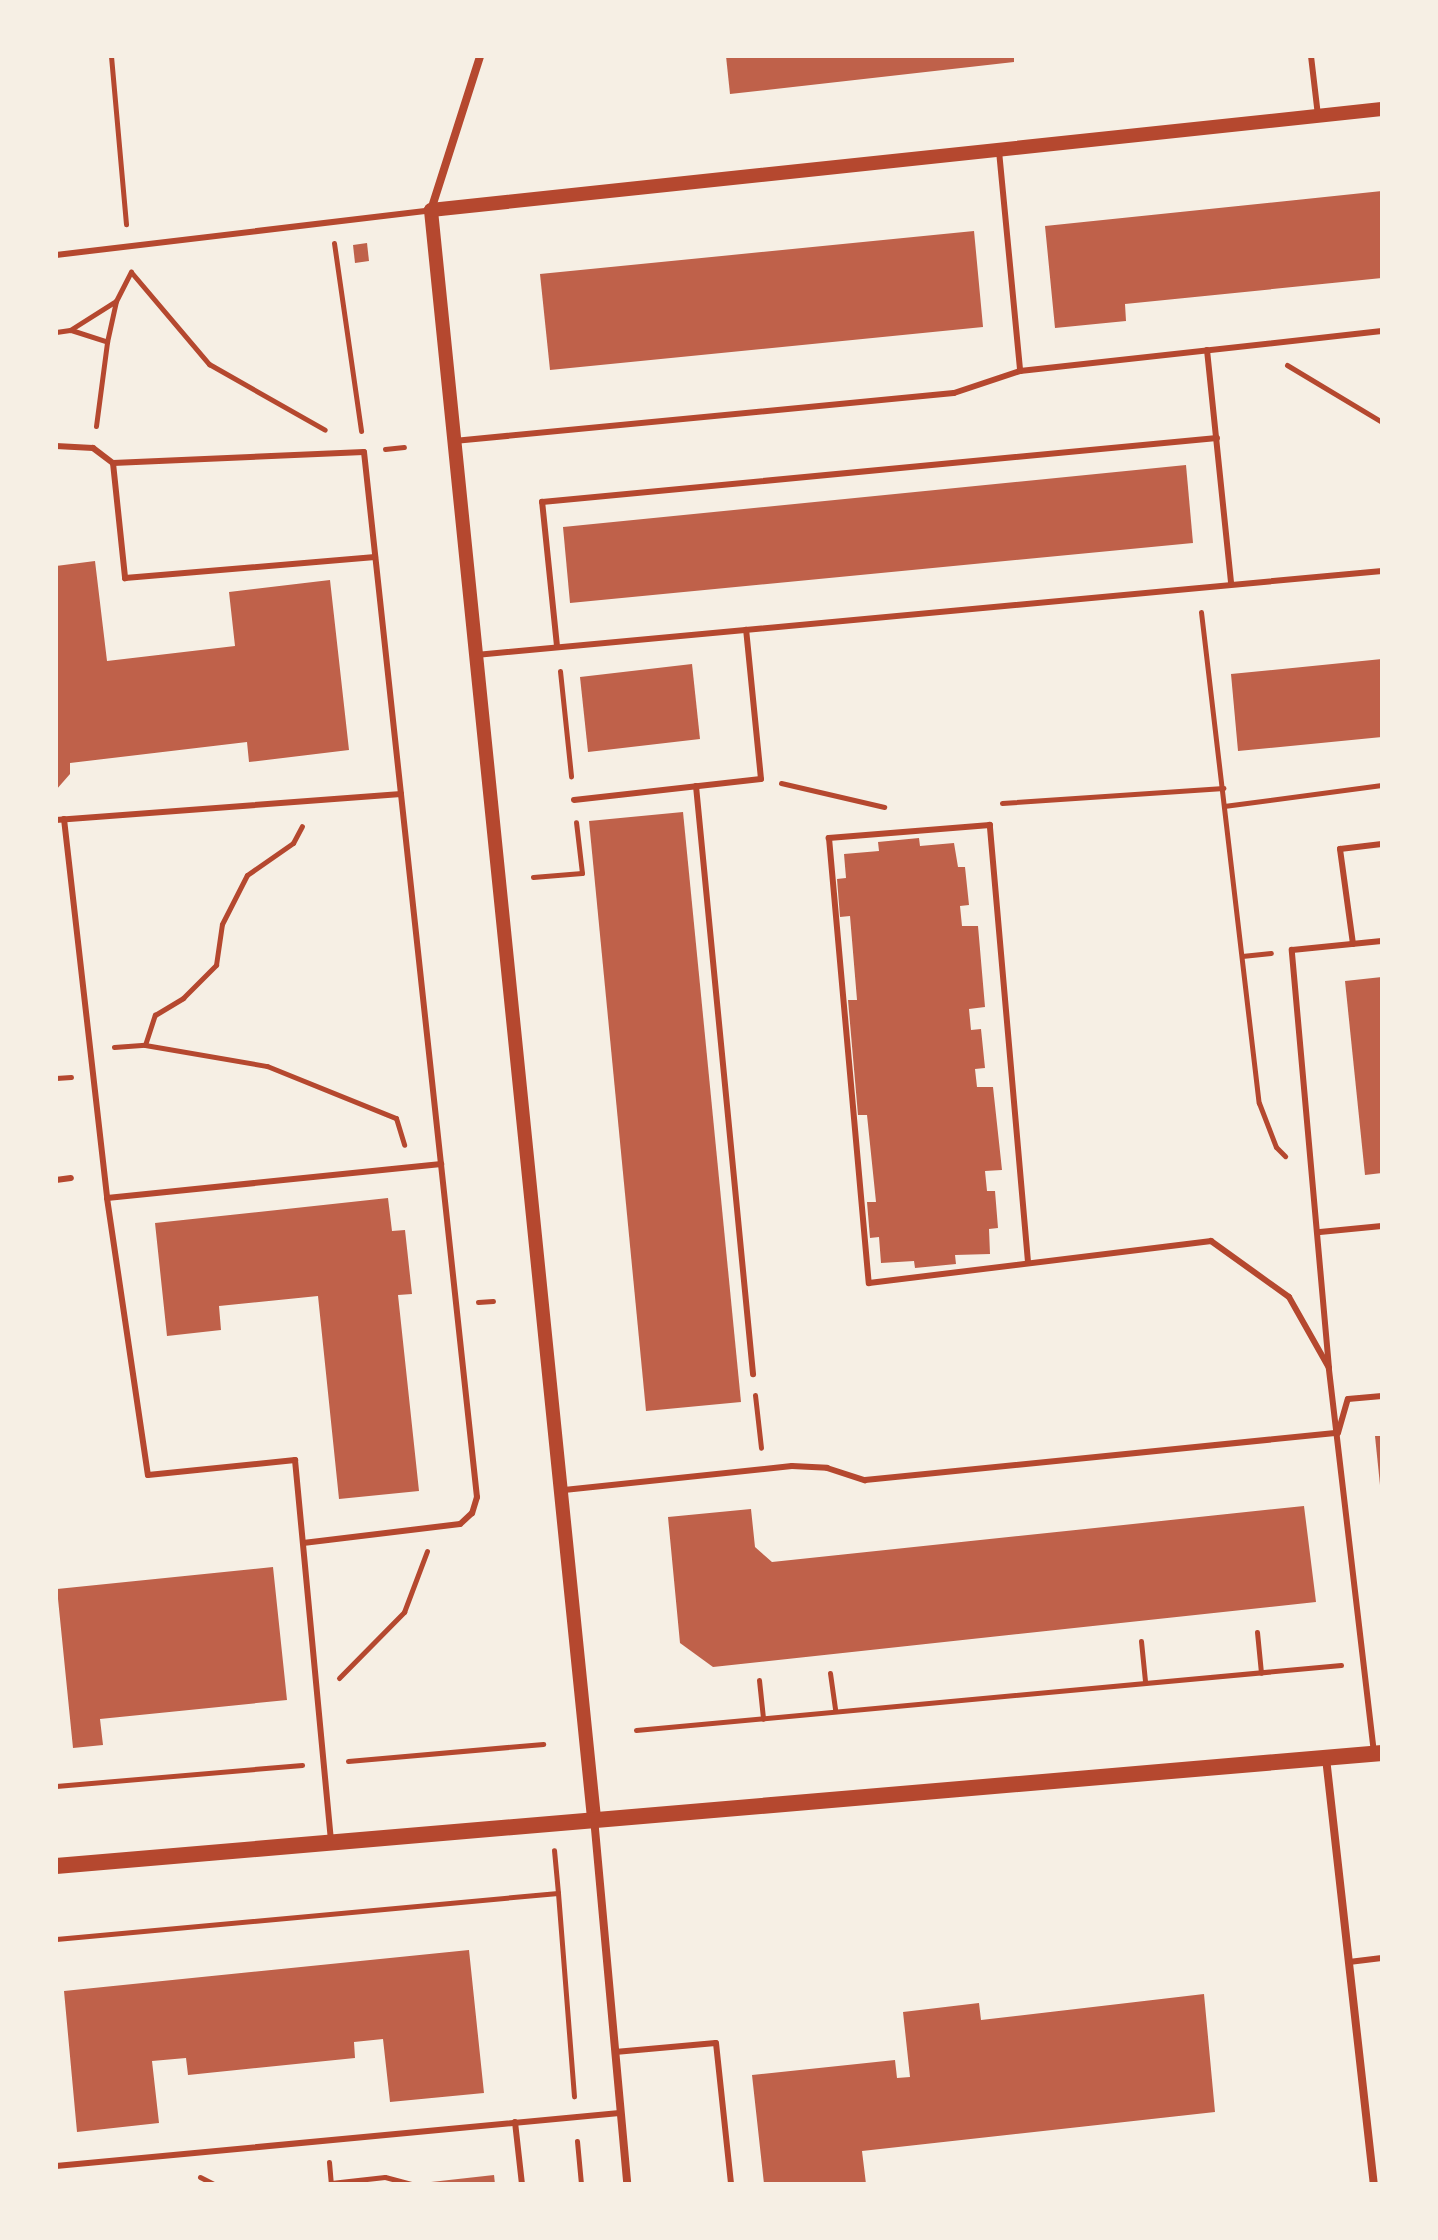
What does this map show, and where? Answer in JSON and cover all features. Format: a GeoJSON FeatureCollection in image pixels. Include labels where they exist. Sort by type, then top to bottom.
{"type":"FeatureCollection","features":[{"type":"Feature","properties":{"kind":"main road"},"geometry":{"type":"LineString","coordinates":[[56,1866],[551,1821],[1378,1753]]}},
{"type":"Feature","properties":{"kind":"street"},"geometry":{"type":"LineString","coordinates":[[480,56],[431,210],[564,1490],[627,2184]]}},
{"type":"Feature","properties":{"kind":"street"},"geometry":{"type":"LineString","coordinates":[[431,210],[1382,109]]}},
{"type":"Feature","properties":{"kind":"street"},"geometry":{"type":"LineString","coordinates":[[1326,1757],[1374,2184]]}},
{"type":"Feature","properties":{"kind":"lane"},"geometry":{"type":"LineString","coordinates":[[1311,56],[1318,116]]}},
{"type":"Feature","properties":{"kind":"lane"},"geometry":{"type":"LineString","coordinates":[[999,151],[1020,371]]}},
{"type":"Feature","properties":{"kind":"lane"},"geometry":{"type":"LineString","coordinates":[[56,255],[431,210]]}},
{"type":"Feature","properties":{"kind":"lane"},"geometry":{"type":"LineString","coordinates":[[454,441],[954,393],[1020,371],[1382,331]]}},
{"type":"Feature","properties":{"kind":"lane"},"geometry":{"type":"LineString","coordinates":[[1207,350],[1231,584]]}},
{"type":"Feature","properties":{"kind":"lane"},"geometry":{"type":"LineString","coordinates":[[557,646],[542,502],[1217,438]]}},
{"type":"Feature","properties":{"kind":"lane"},"geometry":{"type":"LineString","coordinates":[[56,446],[93,448],[113,463],[364,452],[477,1497],[472,1513],[460,1524],[303,1543]]}},
{"type":"Feature","properties":{"kind":"lane"},"geometry":{"type":"LineString","coordinates":[[113,463],[125,578],[375,557]]}},
{"type":"Feature","properties":{"kind":"lane"},"geometry":{"type":"LineString","coordinates":[[476,655],[1382,571]]}},
{"type":"Feature","properties":{"kind":"lane"},"geometry":{"type":"LineString","coordinates":[[574,800],[761,779],[746,630]]}},
{"type":"Feature","properties":{"kind":"lane"},"geometry":{"type":"LineString","coordinates":[[696,786],[753,1374]]}},
{"type":"Feature","properties":{"kind":"lane"},"geometry":{"type":"LineString","coordinates":[[331,1840],[295,1460],[148,1475],[107,1198],[60,819],[401,794]]}},
{"type":"Feature","properties":{"kind":"lane"},"geometry":{"type":"LineString","coordinates":[[1028,1262],[990,825],[829,838],[869,1283],[1211,1241],[1289,1297],[1329,1368]]}},
{"type":"Feature","properties":{"kind":"lane"},"geometry":{"type":"LineString","coordinates":[[1353,944],[1340,849],[1382,844]]}},
{"type":"Feature","properties":{"kind":"lane"},"geometry":{"type":"LineString","coordinates":[[1378,1753],[1363,1663],[1329,1368],[1320,1232],[1292,950],[1382,941]]}},
{"type":"Feature","properties":{"kind":"lane"},"geometry":{"type":"LineString","coordinates":[[107,1198],[441,1164]]}},
{"type":"Feature","properties":{"kind":"lane"},"geometry":{"type":"LineString","coordinates":[[56,1180],[71,1178]]}},
{"type":"Feature","properties":{"kind":"lane"},"geometry":{"type":"LineString","coordinates":[[1320,1232],[1382,1226]]}},
{"type":"Feature","properties":{"kind":"lane"},"geometry":{"type":"LineString","coordinates":[[1338,1433],[1348,1399],[1382,1396]]}},
{"type":"Feature","properties":{"kind":"lane"},"geometry":{"type":"LineString","coordinates":[[564,1490],[762,1468],[818,1467],[865,1480],[1338,1433]]}},
{"type":"Feature","properties":{"kind":"lane"},"geometry":{"type":"LineString","coordinates":[[1349,1962],[1382,1958]]}},
{"type":"Feature","properties":{"kind":"lane"},"geometry":{"type":"LineString","coordinates":[[615,2052],[716,2043],[731,2184]]}},
{"type":"Feature","properties":{"kind":"lane"},"geometry":{"type":"LineString","coordinates":[[56,2166],[620,2113]]}},
{"type":"Feature","properties":{"kind":"lane"},"geometry":{"type":"LineString","coordinates":[[515,2122],[522,2184]]}},
{"type":"Feature","properties":{"kind":"path"},"geometry":{"type":"LineString","coordinates":[[111,56],[126,225]]}},
{"type":"Feature","properties":{"kind":"path"},"geometry":{"type":"LineString","coordinates":[[332,224],[364,452]]}},
{"type":"Feature","properties":{"kind":"path"},"geometry":{"type":"LineString","coordinates":[[93,448],[107,342],[116,301],[131,272],[209,364],[364,452]]}},
{"type":"Feature","properties":{"kind":"path"},"geometry":{"type":"LineString","coordinates":[[56,332],[70,330],[116,301]]}},
{"type":"Feature","properties":{"kind":"path"},"geometry":{"type":"LineString","coordinates":[[70,330],[107,342]]}},
{"type":"Feature","properties":{"kind":"path"},"geometry":{"type":"LineString","coordinates":[[1253,345],[1382,422]]}},
{"type":"Feature","properties":{"kind":"path"},"geometry":{"type":"LineString","coordinates":[[1198,587],[1259,1103],[1276,1147],[1316,1187]]}},
{"type":"Feature","properties":{"kind":"path"},"geometry":{"type":"LineString","coordinates":[[761,779],[897,810]]}},
{"type":"Feature","properties":{"kind":"path"},"geometry":{"type":"LineString","coordinates":[[1224,807],[1382,785]]}},
{"type":"Feature","properties":{"kind":"path"},"geometry":{"type":"LineString","coordinates":[[990,804],[1223,788]]}},
{"type":"Feature","properties":{"kind":"path"},"geometry":{"type":"LineString","coordinates":[[145,1045],[155,1015],[183,998],[216,965],[222,924],[247,875],[293,843],[314,800]]}},
{"type":"Feature","properties":{"kind":"path"},"geometry":{"type":"LineString","coordinates":[[89,1048],[145,1045],[267,1066],[396,1118],[410,1167]]}},
{"type":"Feature","properties":{"kind":"path"},"geometry":{"type":"LineString","coordinates":[[753,1374],[762,1468]]}},
{"type":"Feature","properties":{"kind":"path"},"geometry":{"type":"LineString","coordinates":[[316,1681],[342,1678],[404,1612],[435,1528]]}},
{"type":"Feature","properties":{"kind":"path"},"geometry":{"type":"LineString","coordinates":[[1257,1632],[1261,1673]]}},
{"type":"Feature","properties":{"kind":"path"},"geometry":{"type":"LineString","coordinates":[[1141,1641],[1145,1681]]}},
{"type":"Feature","properties":{"kind":"path"},"geometry":{"type":"LineString","coordinates":[[636,1730],[1363,1663]]}},
{"type":"Feature","properties":{"kind":"path"},"geometry":{"type":"LineString","coordinates":[[830,1673],[835,1710]]}},
{"type":"Feature","properties":{"kind":"path"},"geometry":{"type":"LineString","coordinates":[[759,1680],[763,1719]]}},
{"type":"Feature","properties":{"kind":"path"},"geometry":{"type":"LineString","coordinates":[[551,1821],[581,2184]]}},
{"type":"Feature","properties":{"kind":"path"},"geometry":{"type":"LineString","coordinates":[[56,1939],[558,1893]]}},
{"type":"Feature","properties":{"kind":"path"},"geometry":{"type":"LineString","coordinates":[[331,2183],[385,2177],[412,2184]]}},
{"type":"Feature","properties":{"kind":"building"},"geometry":{"type":"Polygon","coordinates":[[[726,56],[1014,56],[1014,62],[730,94],[726,56]]]}},
{"type":"Feature","properties":{"kind":"building"},"geometry":{"type":"Polygon","coordinates":[[[1382,191],[1382,278],[1125,304],[1126,321],[1055,328],[1045,226],[1382,191]]]}},
{"type":"Feature","properties":{"kind":"building"},"geometry":{"type":"Polygon","coordinates":[[[974,231],[983,327],[550,370],[540,274],[974,231]]]}},
{"type":"Feature","properties":{"kind":"building"},"geometry":{"type":"Polygon","coordinates":[[[367,243],[369,261],[355,263],[353,245],[367,243]]]}},
{"type":"Feature","properties":{"kind":"building"},"geometry":{"type":"Polygon","coordinates":[[[1186,465],[1193,543],[570,603],[563,527],[1186,465]]]}},
{"type":"Feature","properties":{"kind":"building"},"geometry":{"type":"Polygon","coordinates":[[[95,561],[107,661],[235,646],[229,592],[330,580],[349,750],[249,762],[247,742],[70,763],[70,774],[56,790],[56,566],[95,561]]]}},
{"type":"Feature","properties":{"kind":"building"},"geometry":{"type":"Polygon","coordinates":[[[1382,659],[1382,737],[1238,751],[1231,674],[1382,659]]]}},
{"type":"Feature","properties":{"kind":"building"},"geometry":{"type":"Polygon","coordinates":[[[692,664],[700,739],[588,752],[580,677],[692,664]]]}},
{"type":"Feature","properties":{"kind":"building"},"geometry":{"type":"Polygon","coordinates":[[[683,812],[741,1402],[646,1411],[589,821],[683,812]]]}},
{"type":"Feature","properties":{"kind":"building"},"geometry":{"type":"Polygon","coordinates":[[[919,838],[920,846],[954,843],[958,867],[965,867],[969,905],[960,906],[962,926],[978,926],[985,1007],[969,1009],[971,1030],[981,1029],[985,1068],[975,1069],[977,1087],[993,1087],[1002,1170],[985,1171],[987,1191],[995,1191],[998,1228],[989,1229],[990,1254],[955,1255],[956,1264],[915,1268],[914,1261],[881,1263],[879,1237],[870,1238],[867,1202],[876,1202],[867,1115],[858,1115],[848,1000],[857,1000],[850,916],[840,917],[837,879],[846,878],[844,854],[879,851],[878,842],[919,838]]]}},
{"type":"Feature","properties":{"kind":"building"},"geometry":{"type":"Polygon","coordinates":[[[1382,977],[1382,1173],[1365,1175],[1345,981],[1382,977]]]}},
{"type":"Feature","properties":{"kind":"building"},"geometry":{"type":"Polygon","coordinates":[[[388,1198],[392,1231],[405,1230],[412,1294],[398,1295],[419,1491],[339,1499],[318,1296],[219,1306],[221,1330],[167,1336],[155,1223],[388,1198]]]}},
{"type":"Feature","properties":{"kind":"building"},"geometry":{"type":"Polygon","coordinates":[[[1375,1436],[1382,1436],[1380,1485],[1375,1436]]]}},
{"type":"Feature","properties":{"kind":"building"},"geometry":{"type":"Polygon","coordinates":[[[1304,1506],[1316,1602],[713,1667],[680,1643],[668,1517],[751,1509],[755,1547],[772,1562],[1304,1506]]]}},
{"type":"Feature","properties":{"kind":"building"},"geometry":{"type":"Polygon","coordinates":[[[273,1567],[287,1700],[100,1719],[103,1745],[73,1748],[57,1589],[273,1567]]]}},
{"type":"Feature","properties":{"kind":"building"},"geometry":{"type":"Polygon","coordinates":[[[469,1950],[484,2093],[390,2102],[383,2039],[354,2042],[355,2058],[188,2075],[186,2058],[152,2061],[159,2123],[77,2132],[64,1991],[469,1950]]]}},
{"type":"Feature","properties":{"kind":"building"},"geometry":{"type":"Polygon","coordinates":[[[1204,1994],[1215,2112],[862,2151],[866,2184],[764,2184],[752,2075],[895,2060],[897,2078],[910,2077],[903,2012],[979,2003],[981,2020],[1204,1994]]]}},
{"type":"Feature","properties":{"kind":"building"},"geometry":{"type":"Polygon","coordinates":[[[494,2175],[495,2184],[431,2184],[431,2182],[494,2175]]]}}]}
